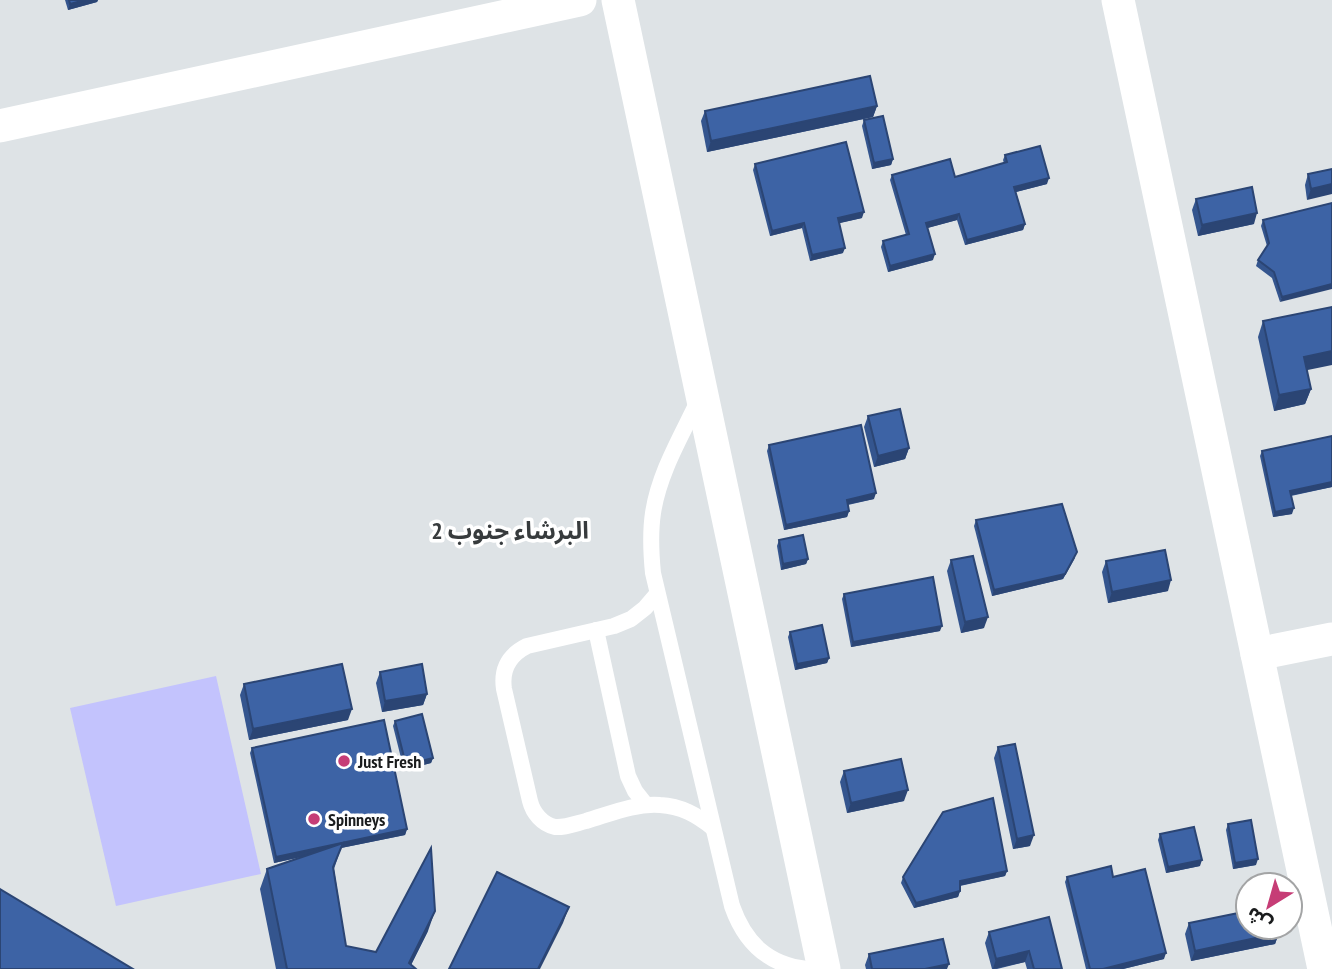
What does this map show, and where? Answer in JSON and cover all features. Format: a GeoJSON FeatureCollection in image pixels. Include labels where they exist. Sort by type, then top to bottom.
{"type":"FeatureCollection","features":[{"type":"Feature","properties":{"kind":"street"},"geometry":{"type":"LineString","coordinates":[[0,125],[580,0]]}},
{"type":"Feature","properties":{"kind":"street"},"geometry":{"type":"LineString","coordinates":[[618,0],[824,969]]}},
{"type":"Feature","properties":{"kind":"street"},"geometry":{"type":"LineString","coordinates":[[1118,0],[1324,969]]}},
{"type":"Feature","properties":{"kind":"street"},"geometry":{"type":"LineString","coordinates":[[1257,654],[1332,639]]}},
{"type":"Feature","properties":{"kind":"lane"},"geometry":{"type":"LineString","coordinates":[[702,392],[665,472],[653,512],[651,553],[657,594],[732,906],[744,934],[755,946],[773,959],[795,968],[807,969]]}},
{"type":"Feature","properties":{"kind":"lane"},"geometry":{"type":"LineString","coordinates":[[657,594],[645,608],[614,626],[527,646],[519,650],[507,663],[504,689],[530,801],[532,809],[542,821],[556,827],[646,805],[661,805],[689,811],[713,828]]}},
{"type":"Feature","properties":{"kind":"lane"},"geometry":{"type":"LineString","coordinates":[[596,630],[628,776],[635,792],[646,805]]}},
{"type":"Feature","properties":{"kind":"shaded area"},"geometry":{"type":"Polygon","coordinates":[[[216,676],[261,874],[116,906],[70,708],[216,676]]]}},
{"type":"Feature","properties":{"kind":"building"},"geometry":{"type":"Polygon","coordinates":[[[69,0],[85,0],[70,4],[69,0]]]}},
{"type":"Feature","properties":{"kind":"building"},"geometry":{"type":"Polygon","coordinates":[[[870,76],[877,106],[711,141],[705,111],[870,76]]]}},
{"type":"Feature","properties":{"kind":"building"},"geometry":{"type":"Polygon","coordinates":[[[883,116],[893,159],[874,163],[864,120],[883,116]]]}},
{"type":"Feature","properties":{"kind":"building"},"geometry":{"type":"Polygon","coordinates":[[[846,142],[864,212],[838,218],[845,248],[812,255],[804,223],[772,231],[755,164],[846,142]]]}},
{"type":"Feature","properties":{"kind":"building"},"geometry":{"type":"Polygon","coordinates":[[[1040,146],[1049,178],[1014,187],[1025,224],[967,240],[959,214],[926,223],[935,254],[890,266],[883,241],[909,234],[892,175],[950,159],[955,177],[1007,162],[1005,155],[1040,146]]]}},
{"type":"Feature","properties":{"kind":"building"},"geometry":{"type":"Polygon","coordinates":[[[1332,169],[1332,184],[1311,189],[1308,174],[1332,169]]]}},
{"type":"Feature","properties":{"kind":"building"},"geometry":{"type":"Polygon","coordinates":[[[1252,187],[1257,213],[1202,225],[1196,199],[1252,187]]]}},
{"type":"Feature","properties":{"kind":"building"},"geometry":{"type":"Polygon","coordinates":[[[1332,203],[1332,284],[1282,297],[1274,272],[1258,260],[1269,243],[1263,220],[1332,203]]]}},
{"type":"Feature","properties":{"kind":"building"},"geometry":{"type":"Polygon","coordinates":[[[1332,307],[1332,351],[1304,357],[1311,389],[1279,395],[1263,321],[1332,307]]]}},
{"type":"Feature","properties":{"kind":"building"},"geometry":{"type":"Polygon","coordinates":[[[900,409],[909,448],[878,456],[868,416],[900,409]]]}},
{"type":"Feature","properties":{"kind":"building"},"geometry":{"type":"Polygon","coordinates":[[[861,425],[876,493],[847,500],[849,511],[786,525],[769,445],[861,425]]]}},
{"type":"Feature","properties":{"kind":"building"},"geometry":{"type":"Polygon","coordinates":[[[1332,436],[1332,482],[1290,491],[1294,508],[1275,512],[1262,451],[1332,436]]]}},
{"type":"Feature","properties":{"kind":"building"},"geometry":{"type":"Polygon","coordinates":[[[1062,504],[1077,552],[1065,574],[994,590],[976,520],[1062,504]]]}},
{"type":"Feature","properties":{"kind":"building"},"geometry":{"type":"Polygon","coordinates":[[[803,535],[808,559],[783,564],[779,540],[803,535]]]}},
{"type":"Feature","properties":{"kind":"building"},"geometry":{"type":"Polygon","coordinates":[[[1165,550],[1171,580],[1112,592],[1106,561],[1165,550]]]}},
{"type":"Feature","properties":{"kind":"building"},"geometry":{"type":"Polygon","coordinates":[[[973,556],[988,617],[965,622],[951,560],[973,556]]]}},
{"type":"Feature","properties":{"kind":"building"},"geometry":{"type":"Polygon","coordinates":[[[933,577],[942,626],[853,642],[844,594],[933,577]]]}},
{"type":"Feature","properties":{"kind":"building"},"geometry":{"type":"Polygon","coordinates":[[[822,625],[829,658],[797,664],[790,632],[822,625]]]}},
{"type":"Feature","properties":{"kind":"building"},"geometry":{"type":"Polygon","coordinates":[[[342,664],[352,709],[253,729],[244,684],[342,664]]]}},
{"type":"Feature","properties":{"kind":"building"},"geometry":{"type":"Polygon","coordinates":[[[422,664],[427,694],[385,701],[380,672],[422,664]]]}},
{"type":"Feature","properties":{"kind":"building"},"geometry":{"type":"Polygon","coordinates":[[[422,714],[433,758],[406,765],[395,721],[422,714]]]}},
{"type":"Feature","properties":{"kind":"building"},"geometry":{"type":"Polygon","coordinates":[[[384,720],[407,829],[276,857],[252,748],[384,720]]]}},
{"type":"Feature","properties":{"kind":"building"},"geometry":{"type":"Polygon","coordinates":[[[1015,744],[1034,835],[1017,839],[998,747],[1015,744]]]}},
{"type":"Feature","properties":{"kind":"building"},"geometry":{"type":"Polygon","coordinates":[[[901,759],[908,790],[851,803],[844,771],[901,759]]]}},
{"type":"Feature","properties":{"kind":"building"},"geometry":{"type":"Polygon","coordinates":[[[993,798],[1007,871],[960,881],[960,891],[916,903],[903,877],[943,812],[993,798]]]}},
{"type":"Feature","properties":{"kind":"building"},"geometry":{"type":"Polygon","coordinates":[[[1251,820],[1258,859],[1235,863],[1228,824],[1251,820]]]}},
{"type":"Feature","properties":{"kind":"building"},"geometry":{"type":"Polygon","coordinates":[[[1194,827],[1202,860],[1168,867],[1160,834],[1194,827]]]}},
{"type":"Feature","properties":{"kind":"building"},"geometry":{"type":"Polygon","coordinates":[[[343,843],[333,867],[346,946],[376,952],[431,848],[435,911],[409,963],[416,969],[287,969],[267,869],[343,843]]]}},
{"type":"Feature","properties":{"kind":"building"},"geometry":{"type":"Polygon","coordinates":[[[1111,866],[1113,877],[1145,869],[1166,953],[1103,969],[1090,969],[1067,877],[1111,866]]]}},
{"type":"Feature","properties":{"kind":"building"},"geometry":{"type":"Polygon","coordinates":[[[497,872],[569,907],[538,969],[449,969],[497,872]]]}},
{"type":"Feature","properties":{"kind":"building"},"geometry":{"type":"Polygon","coordinates":[[[0,889],[133,969],[0,969],[0,889]]]}},
{"type":"Feature","properties":{"kind":"building"},"geometry":{"type":"Polygon","coordinates":[[[1234,914],[1234,941],[1242,941],[1195,951],[1189,923],[1234,914]]]}},
{"type":"Feature","properties":{"kind":"building"},"geometry":{"type":"Polygon","coordinates":[[[1049,917],[1062,969],[1034,969],[1029,951],[996,959],[989,932],[1049,917]]]}},
{"type":"Feature","properties":{"kind":"building"},"geometry":{"type":"Polygon","coordinates":[[[943,939],[949,964],[925,969],[872,969],[869,954],[943,939]]]}},
{"type":"Feature","properties":{"kind":"place","name":"Just Fresh"},"geometry":{"type":"Point","coordinates":[344,761]}},
{"type":"Feature","properties":{"kind":"place","name":"Spinneys"},"geometry":{"type":"Point","coordinates":[314,819]}},
{"type":"Feature","properties":{"kind":"district","name":"البرشاء جنوب 2"},"geometry":{"type":"Point","coordinates":[510,530]}}]}
